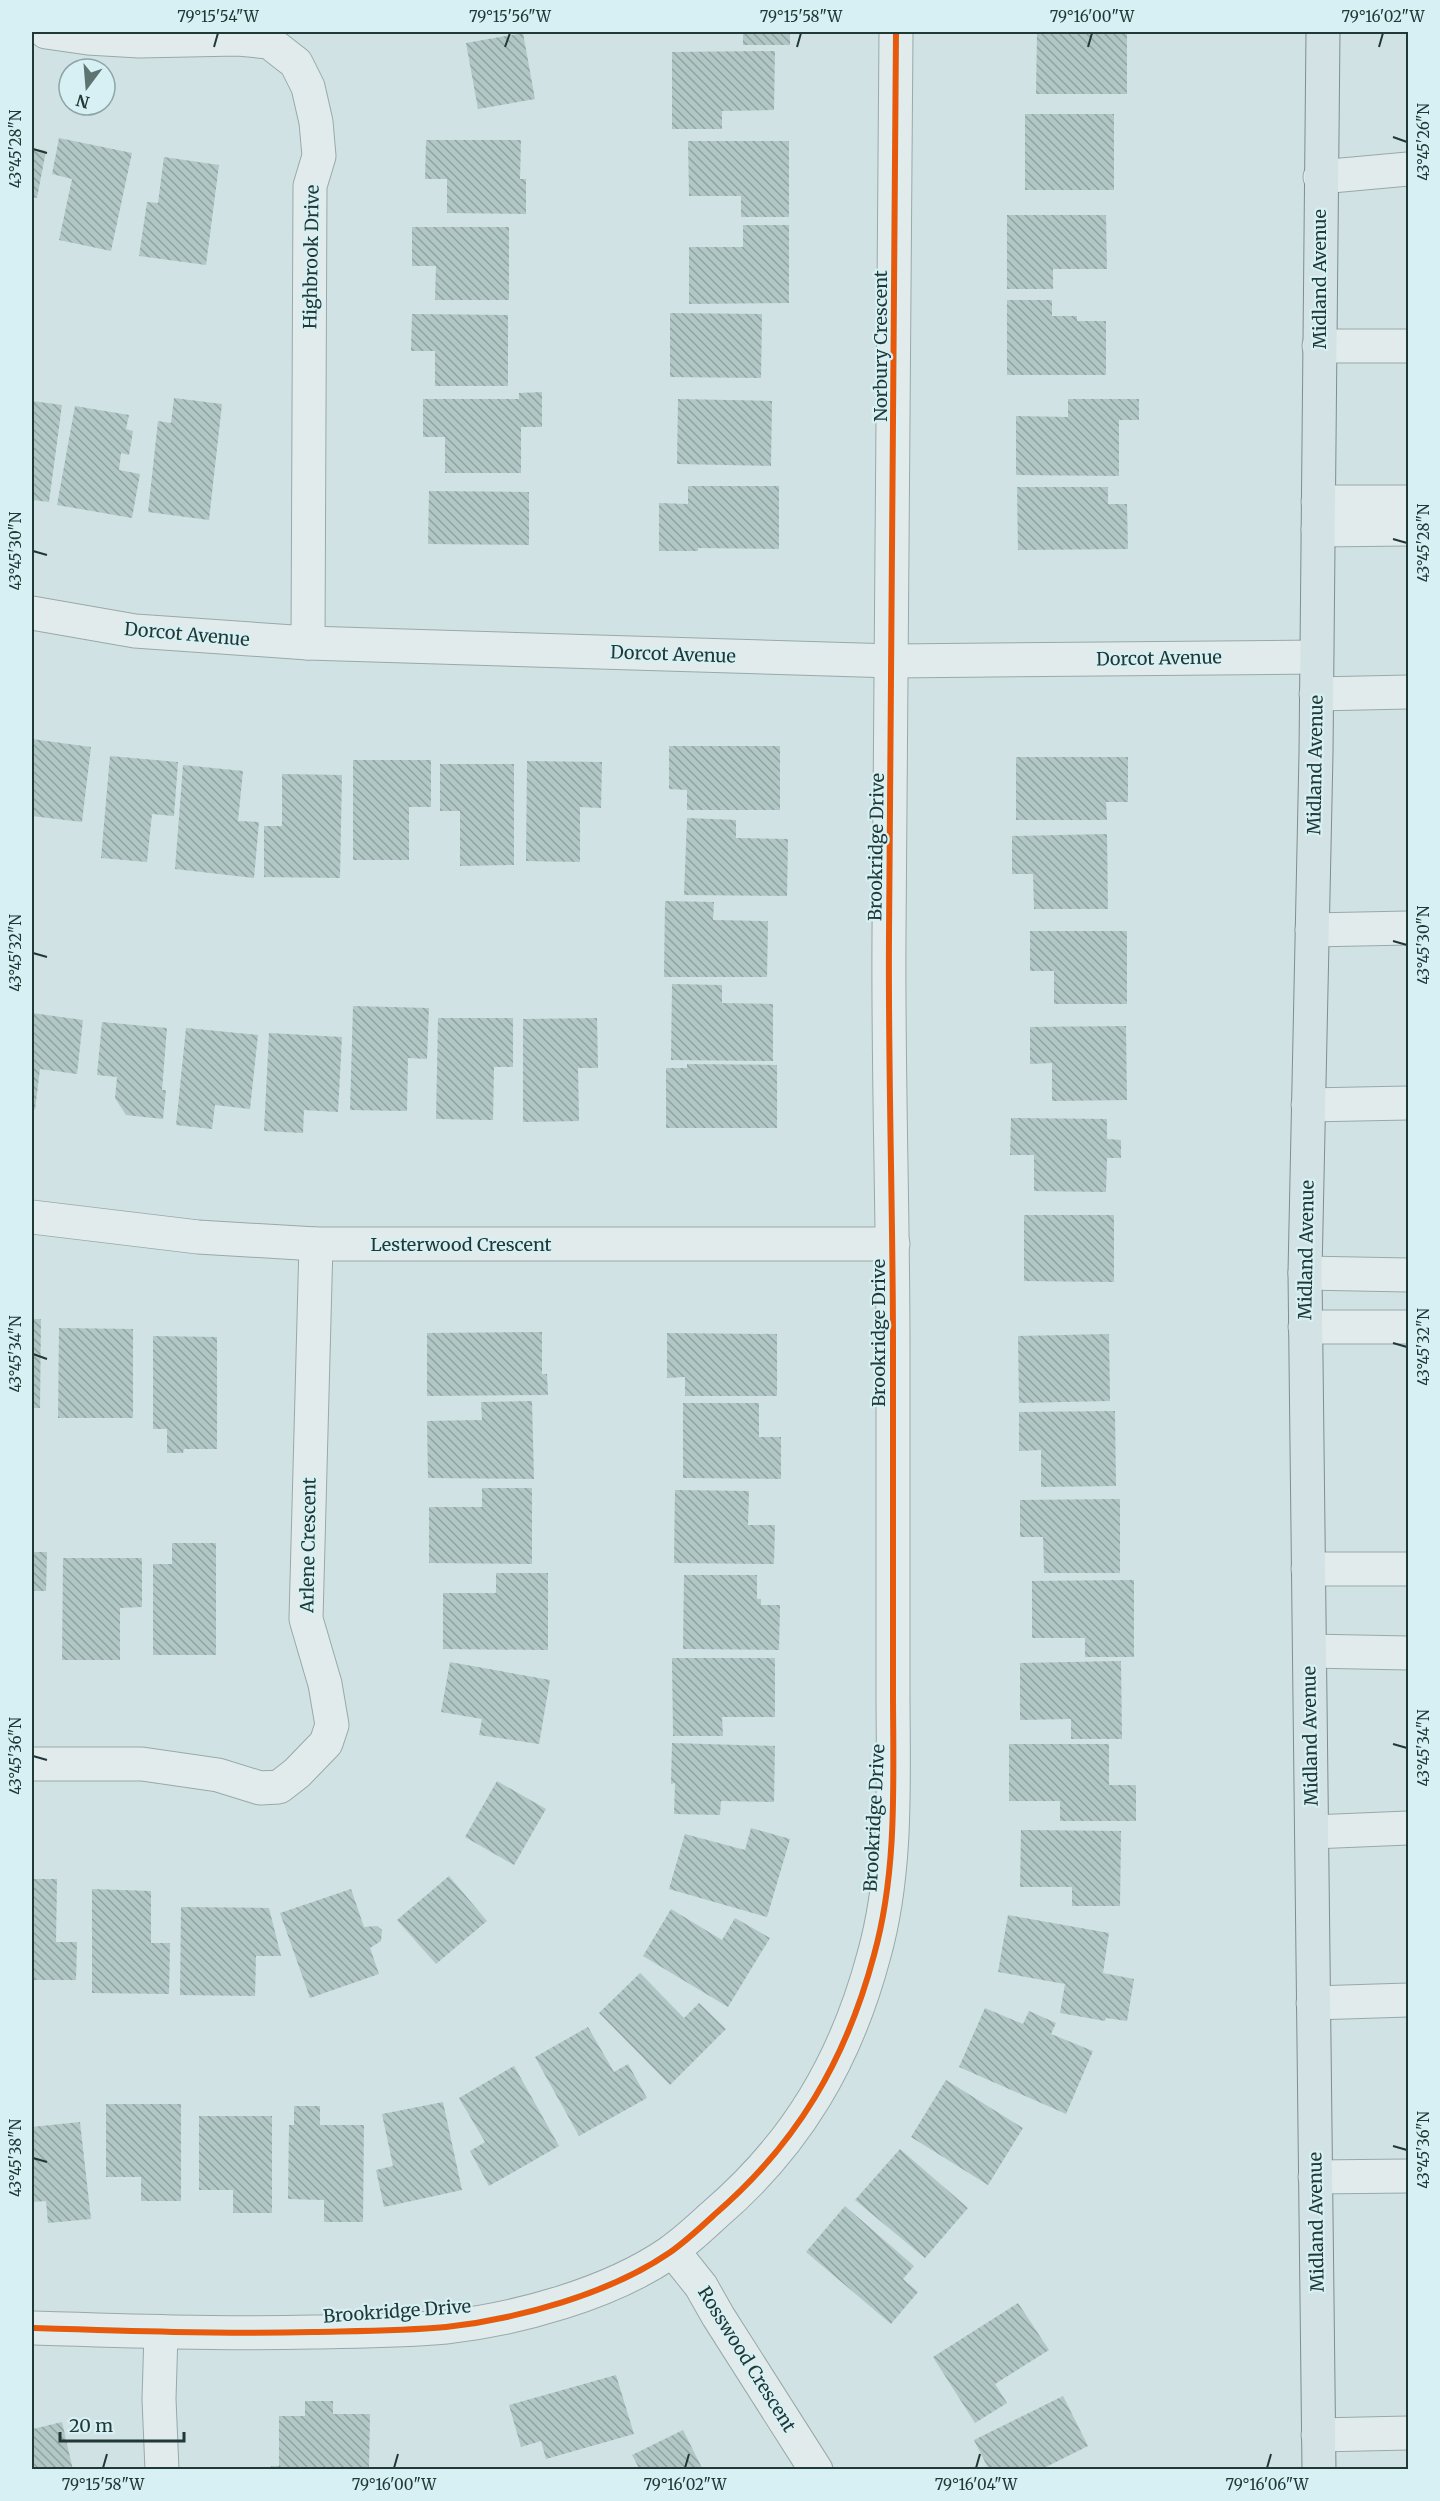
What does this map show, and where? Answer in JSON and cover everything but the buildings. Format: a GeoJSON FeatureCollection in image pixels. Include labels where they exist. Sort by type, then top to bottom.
{"type":"FeatureCollection","features":[{"type":"Feature","properties":{"kind":"main road","name":"Midland Avenue"},"geometry":{"type":"LineString","coordinates":[[1319,2469],[1305,1274],[1316,694],[1323,32]]}},
{"type":"Feature","properties":{"kind":"street","name":"Highbrook Drive"},"geometry":{"type":"LineString","coordinates":[[46,32],[88,38],[139,41],[238,39],[269,42],[296,63],[308,87],[316,122],[320,156],[310,186],[308,643]]}},
{"type":"Feature","properties":{"kind":"street","name":"Norbury Crescent"},"geometry":{"type":"LineString","coordinates":[[893,661],[896,32]]}},
{"type":"Feature","properties":{"kind":"street"},"geometry":{"type":"LineString","coordinates":[[1320,177],[1408,169]]}},
{"type":"Feature","properties":{"kind":"street"},"geometry":{"type":"LineString","coordinates":[[1319,346],[1408,346]]}},
{"type":"Feature","properties":{"kind":"street"},"geometry":{"type":"LineString","coordinates":[[1318,516],[1408,502]]}},
{"type":"Feature","properties":{"kind":"street"},"geometry":{"type":"LineString","coordinates":[[1318,516],[1408,529]]}},
{"type":"Feature","properties":{"kind":"street","name":"Dorcot Avenue"},"geometry":{"type":"LineString","coordinates":[[32,613],[135,632],[308,643],[893,661],[1316,657]]}},
{"type":"Feature","properties":{"kind":"street","name":"Brookridge Drive"},"geometry":{"type":"LineString","coordinates":[[32,2328],[238,2334],[360,2331],[457,2325],[527,2312],[601,2288],[640,2271],[673,2251],[731,2201],[757,2174],[793,2133],[831,2073],[858,2005],[875,1952],[883,1919],[890,1863],[893,1772],[893,1244],[889,941],[893,661]]}},
{"type":"Feature","properties":{"kind":"street"},"geometry":{"type":"LineString","coordinates":[[1316,694],[1408,692]]}},
{"type":"Feature","properties":{"kind":"street"},"geometry":{"type":"LineString","coordinates":[[1312,930],[1408,928]]}},
{"type":"Feature","properties":{"kind":"street"},"geometry":{"type":"LineString","coordinates":[[1308,1105],[1408,1103]]}},
{"type":"Feature","properties":{"kind":"street","name":"Lesterwood Crescent"},"geometry":{"type":"LineString","coordinates":[[32,1217],[198,1237],[316,1244],[893,1244]]}},
{"type":"Feature","properties":{"kind":"street","name":"Arlene Crescent"},"geometry":{"type":"LineString","coordinates":[[32,1764],[142,1764],[218,1774],[260,1788],[279,1787],[297,1773],[326,1743],[332,1725],[325,1684],[306,1619],[316,1244]]}},
{"type":"Feature","properties":{"kind":"street"},"geometry":{"type":"LineString","coordinates":[[1305,1274],[1408,1275]]}},
{"type":"Feature","properties":{"kind":"street"},"geometry":{"type":"LineString","coordinates":[[1305,1327],[1408,1327]]}},
{"type":"Feature","properties":{"kind":"street"},"geometry":{"type":"LineString","coordinates":[[1308,1569],[1408,1569]]}},
{"type":"Feature","properties":{"kind":"street"},"geometry":{"type":"LineString","coordinates":[[1310,1651],[1408,1653]]}},
{"type":"Feature","properties":{"kind":"street"},"geometry":{"type":"LineString","coordinates":[[1312,1832],[1408,1828]]}},
{"type":"Feature","properties":{"kind":"street"},"geometry":{"type":"LineString","coordinates":[[1313,2002],[1408,2000]]}},
{"type":"Feature","properties":{"kind":"street"},"geometry":{"type":"LineString","coordinates":[[1316,2177],[1408,2176]]}},
{"type":"Feature","properties":{"kind":"street","name":"Rosswood Crescent"},"geometry":{"type":"LineString","coordinates":[[673,2251],[701,2286],[816,2469]]}},
{"type":"Feature","properties":{"kind":"street"},"geometry":{"type":"LineString","coordinates":[[161,2333],[159,2399],[162,2469]]}},
{"type":"Feature","properties":{"kind":"street"},"geometry":{"type":"LineString","coordinates":[[1318,2435],[1408,2433]]}},
{"type":"Feature","properties":{"kind":"cycle path"},"geometry":{"type":"LineString","coordinates":[[32,2328],[243,2333],[446,2327],[503,2318],[591,2292],[619,2281],[669,2253],[744,2188],[794,2129],[815,2098],[849,2030],[874,1955],[882,1922],[891,1856],[893,1789],[893,1297],[889,987],[896,32]]}}]}
